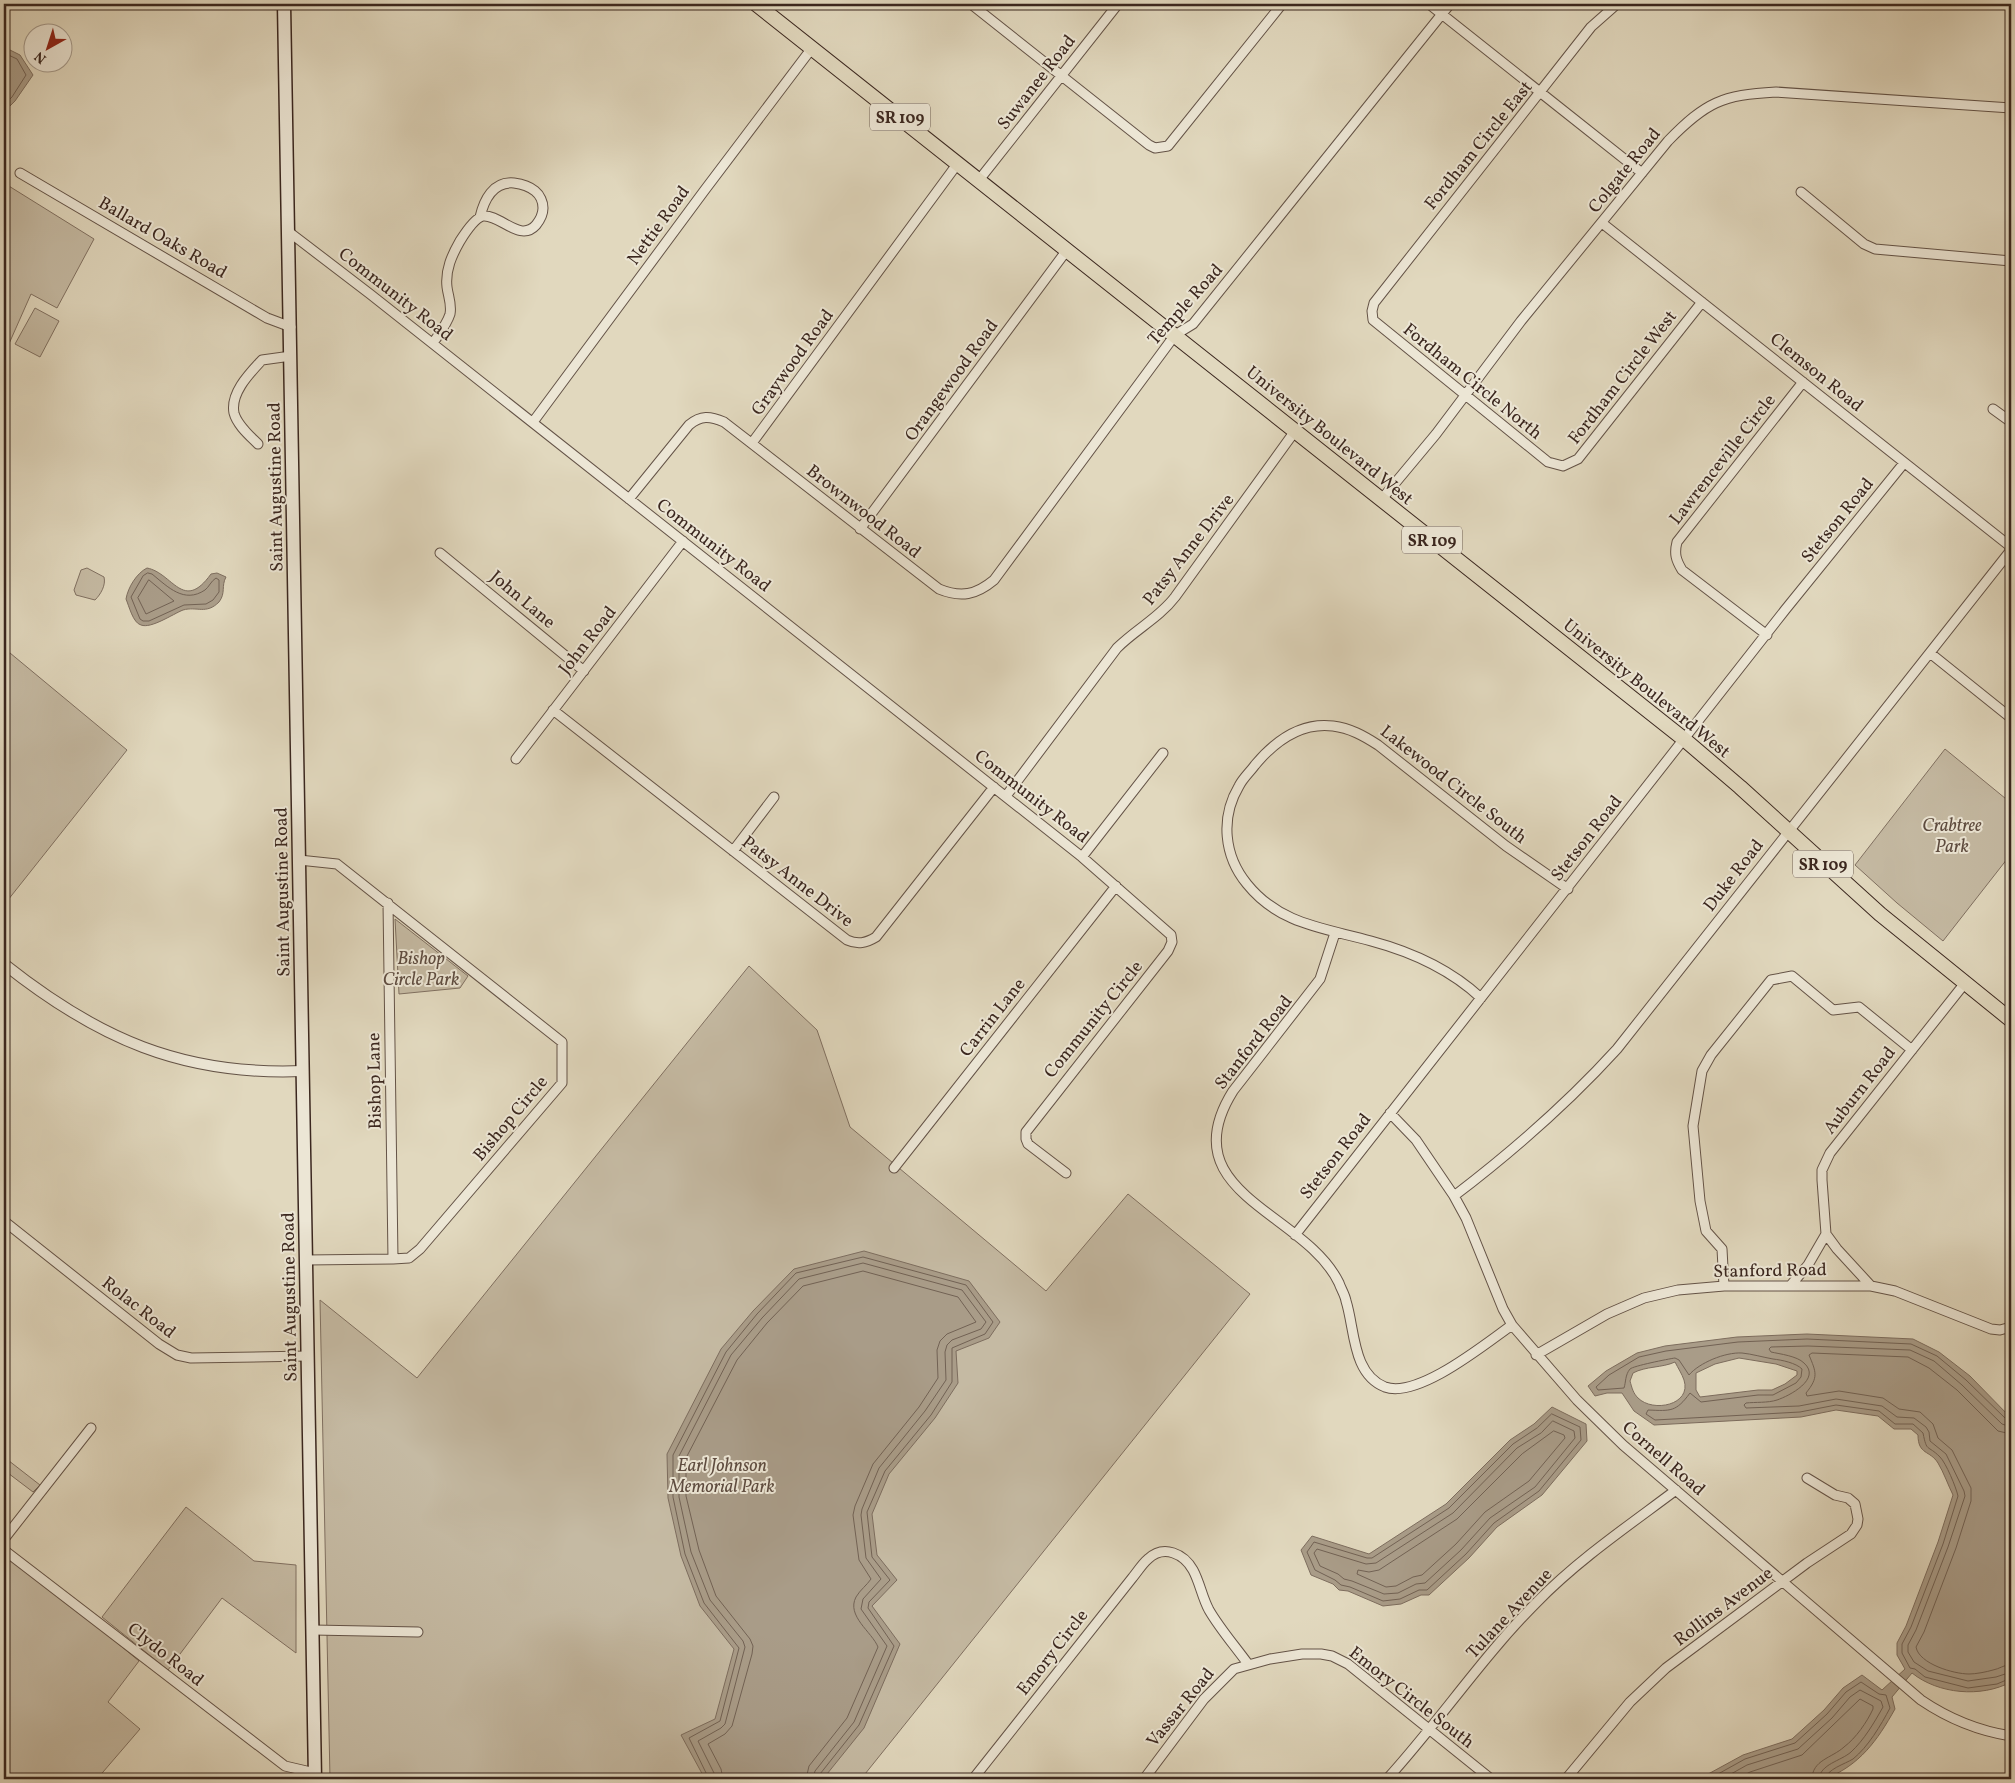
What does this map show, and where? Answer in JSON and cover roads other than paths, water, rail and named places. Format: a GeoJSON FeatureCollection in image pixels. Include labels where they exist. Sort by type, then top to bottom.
{"type":"FeatureCollection","features":[{"type":"Feature","properties":{"kind":"main road","name":"Saint Augustine Road"},"geometry":{"type":"LineString","coordinates":[[284,4],[315,1776]]}},
{"type":"Feature","properties":{"kind":"main road","name":"University Boulevard West"},"geometry":{"type":"LineString","coordinates":[[756,4],[1684,740],[1740,787],[1880,914],[2011,1020]]}},
{"type":"Feature","properties":{"kind":"street"},"geometry":{"type":"LineString","coordinates":[[972,4],[1155,148],[1168,146],[1282,4]]}},
{"type":"Feature","properties":{"kind":"street","name":"Suwanee Road"},"geometry":{"type":"LineString","coordinates":[[979,180],[1118,4]]}},
{"type":"Feature","properties":{"kind":"street"},"geometry":{"type":"LineString","coordinates":[[1429,4],[1642,173]]}},
{"type":"Feature","properties":{"kind":"street","name":"Temple Road"},"geometry":{"type":"LineString","coordinates":[[960,596],[983,589],[994,580],[1175,336],[1194,324],[1450,4]]}},
{"type":"Feature","properties":{"kind":"street","name":"Fordham Circle East"},"geometry":{"type":"LineString","coordinates":[[1372,310],[1374,303],[1542,92],[1591,27],[1616,4]]}},
{"type":"Feature","properties":{"kind":"street","name":"Nettie Road"},"geometry":{"type":"LineString","coordinates":[[533,422],[715,175],[812,48]]}},
{"type":"Feature","properties":{"kind":"street","name":"Colgate Road"},"geometry":{"type":"LineString","coordinates":[[1381,500],[1436,434],[1464,395],[1549,287],[1668,141],[1688,120],[1722,99],[1740,95],[1776,92],[2011,108]]}},
{"type":"Feature","properties":{"kind":"street","name":"Graywood Road"},"geometry":{"type":"LineString","coordinates":[[629,499],[689,425],[696,419],[712,417],[724,422],[752,444],[958,163]]}},
{"type":"Feature","properties":{"kind":"street","name":"Ballard Oaks Road"},"geometry":{"type":"LineString","coordinates":[[20,172],[267,318],[290,327]]}},
{"type":"Feature","properties":{"kind":"street"},"geometry":{"type":"LineString","coordinates":[[433,344],[450,315],[450,298],[447,286],[448,266],[461,240],[480,217],[486,198],[499,185],[510,183],[522,184],[534,190],[542,201],[542,217],[533,228],[528,230],[516,229],[486,216],[480,217]]}},
{"type":"Feature","properties":{"kind":"street"},"geometry":{"type":"LineString","coordinates":[[1802,192],[1864,244],[1875,249],[2011,261]]}},
{"type":"Feature","properties":{"kind":"street","name":"Clemson Road"},"geometry":{"type":"LineString","coordinates":[[1602,223],[1804,382],[2011,549]]}},
{"type":"Feature","properties":{"kind":"street","name":"Community Road"},"geometry":{"type":"LineString","coordinates":[[289,232],[533,422],[1082,856],[1116,886]]}},
{"type":"Feature","properties":{"kind":"street","name":"Orangewood Road"},"geometry":{"type":"LineString","coordinates":[[860,528],[1067,250]]}},
{"type":"Feature","properties":{"kind":"street","name":"Fordham Circle West"},"geometry":{"type":"LineString","coordinates":[[1563,466],[1578,459],[1702,302]]}},
{"type":"Feature","properties":{"kind":"street","name":"Fordham Circle North"},"geometry":{"type":"LineString","coordinates":[[1372,310],[1373,320],[1377,325],[1548,462],[1563,466]]}},
{"type":"Feature","properties":{"kind":"street"},"geometry":{"type":"LineString","coordinates":[[258,444],[234,414],[234,402],[237,393],[248,375],[262,360],[291,356]]}},
{"type":"Feature","properties":{"kind":"street","name":"Lawrenceville Circle"},"geometry":{"type":"LineString","coordinates":[[1767,635],[1682,570],[1676,560],[1675,550],[1677,542],[1804,382]]}},
{"type":"Feature","properties":{"kind":"street"},"geometry":{"type":"LineString","coordinates":[[1993,409],[2011,422]]}},
{"type":"Feature","properties":{"kind":"street","name":"Patsy Anne Drive"},"geometry":{"type":"LineString","coordinates":[[1006,796],[1118,648],[1135,631],[1161,613],[1175,597],[1295,431]]}},
{"type":"Feature","properties":{"kind":"street","name":"Brownwood Road"},"geometry":{"type":"LineString","coordinates":[[752,444],[939,589],[960,596]]}},
{"type":"Feature","properties":{"kind":"street","name":"Stetson Road"},"geometry":{"type":"LineString","coordinates":[[1295,1235],[1904,462]]}},
{"type":"Feature","properties":{"kind":"street","name":"John Road"},"geometry":{"type":"LineString","coordinates":[[516,759],[683,541]]}},
{"type":"Feature","properties":{"kind":"street","name":"Duke Road"},"geometry":{"type":"LineString","coordinates":[[1454,1196],[1506,1156],[1538,1128],[1599,1068],[1634,1028],[2011,549]]}},
{"type":"Feature","properties":{"kind":"street","name":"John Lane"},"geometry":{"type":"LineString","coordinates":[[440,553],[584,671]]}},
{"type":"Feature","properties":{"kind":"street"},"geometry":{"type":"LineString","coordinates":[[1930,653],[2011,718]]}},
{"type":"Feature","properties":{"kind":"street","name":"Patsy Anne Drive"},"geometry":{"type":"LineString","coordinates":[[553,710],[847,940],[854,943],[868,942],[876,937],[994,787]]}},
{"type":"Feature","properties":{"kind":"street","name":"Lakewood Circle South"},"geometry":{"type":"LineString","coordinates":[[1481,998],[1457,977],[1440,967],[1403,951],[1370,940],[1335,933],[1299,922],[1269,904],[1248,886],[1235,867],[1230,854],[1226,824],[1228,812],[1239,785],[1266,752],[1287,736],[1313,727],[1331,726],[1347,729],[1362,734],[1378,745],[1506,846],[1568,889]]}},
{"type":"Feature","properties":{"kind":"street"},"geometry":{"type":"LineString","coordinates":[[1082,856],[1163,753]]}},
{"type":"Feature","properties":{"kind":"street"},"geometry":{"type":"LineString","coordinates":[[733,851],[774,797]]}},
{"type":"Feature","properties":{"kind":"street","name":"Bishop Circle"},"geometry":{"type":"LineString","coordinates":[[299,860],[337,864],[562,1042],[562,1083],[420,1249],[410,1258],[393,1260],[306,1260]]}},
{"type":"Feature","properties":{"kind":"street","name":"Carrin Lane"},"geometry":{"type":"LineString","coordinates":[[894,1168],[1116,886]]}},
{"type":"Feature","properties":{"kind":"street","name":"Community Circle"},"geometry":{"type":"LineString","coordinates":[[1066,1173],[1028,1144],[1026,1132],[1163,958],[1172,942],[1170,935],[1116,886]]}},
{"type":"Feature","properties":{"kind":"street","name":"Bishop Lane"},"geometry":{"type":"LineString","coordinates":[[388,903],[393,1260]]}},
{"type":"Feature","properties":{"kind":"street","name":"Stanford Road"},"geometry":{"type":"LineString","coordinates":[[1335,933],[1320,979],[1233,1091],[1222,1110],[1216,1140],[1220,1161],[1228,1178],[1326,1264],[1338,1281],[1346,1300],[1361,1362],[1370,1376],[1387,1387],[1411,1386],[1429,1380],[1512,1325]]}},
{"type":"Feature","properties":{"kind":"street"},"geometry":{"type":"LineString","coordinates":[[4,964],[52,1000],[80,1018],[133,1044],[180,1059],[228,1069],[303,1071]]}},
{"type":"Feature","properties":{"kind":"street"},"geometry":{"type":"LineString","coordinates":[[1724,1286],[1722,1249],[1706,1231],[1700,1201],[1693,1126],[1702,1071],[1711,1055],[1771,980],[1792,976],[1833,1010],[1859,1007],[1912,1050]]}},
{"type":"Feature","properties":{"kind":"street","name":"Auburn Road"},"geometry":{"type":"LineString","coordinates":[[1826,1234],[1822,1180],[1826,1161],[1965,984]]}},
{"type":"Feature","properties":{"kind":"street","name":"Cornell Road"},"geometry":{"type":"LineString","coordinates":[[1390,1113],[1421,1147],[1454,1196],[1466,1218],[1503,1309],[1512,1325],[1536,1355],[1577,1400],[1623,1445],[1928,1705],[1950,1717],[1984,1730],[2011,1736]]}},
{"type":"Feature","properties":{"kind":"street","name":"Rolac Road"},"geometry":{"type":"LineString","coordinates":[[4,1221],[159,1344],[177,1355],[199,1358],[308,1356]]}},
{"type":"Feature","properties":{"kind":"street"},"geometry":{"type":"LineString","coordinates":[[1790,1286],[1808,1265],[1826,1234],[1836,1249],[1871,1286]]}},
{"type":"Feature","properties":{"kind":"street","name":"Stanford Road"},"geometry":{"type":"LineString","coordinates":[[1536,1355],[1607,1314],[1644,1298],[1678,1290],[1724,1286],[1871,1286],[1894,1291],[1991,1328],[2000,1330],[2011,1327]]}},
{"type":"Feature","properties":{"kind":"street"},"geometry":{"type":"LineString","coordinates":[[4,1539],[91,1428]]}},
{"type":"Feature","properties":{"kind":"street","name":"Rollins Avenue"},"geometry":{"type":"LineString","coordinates":[[1566,1779],[1630,1702],[1666,1668],[1851,1534],[1857,1525],[1858,1514],[1855,1504],[1848,1498],[1835,1495],[1807,1478]]}},
{"type":"Feature","properties":{"kind":"street","name":"Tulane Avenue"},"geometry":{"type":"LineString","coordinates":[[1387,1779],[1500,1642],[1552,1587],[1586,1558],[1676,1490]]}},
{"type":"Feature","properties":{"kind":"street","name":"Clydo Road"},"geometry":{"type":"LineString","coordinates":[[4,1550],[285,1766],[315,1776]]}},
{"type":"Feature","properties":{"kind":"street","name":"Emory Circle"},"geometry":{"type":"LineString","coordinates":[[973,1779],[1132,1576],[1148,1558],[1162,1552],[1177,1554],[1189,1565],[1209,1609],[1248,1664]]}},
{"type":"Feature","properties":{"kind":"street"},"geometry":{"type":"LineString","coordinates":[[313,1630],[418,1632]]}},
{"type":"Feature","properties":{"kind":"street","name":"Emory Circle South"},"geometry":{"type":"LineString","coordinates":[[1248,1664],[1302,1654],[1332,1656],[1348,1664],[1491,1779]]}},
{"type":"Feature","properties":{"kind":"street","name":"Vassar Road"},"geometry":{"type":"LineString","coordinates":[[1144,1779],[1214,1688],[1234,1668],[1248,1664]]}},
{"type":"Feature","properties":{"kind":"water"},"geometry":{"type":"Polygon","coordinates":[[[4,47],[20,55],[22,58],[22,72],[31,72],[33,75],[15,101],[4,112],[4,47]]]}},
{"type":"Feature","properties":{"kind":"water"},"geometry":{"type":"Polygon","coordinates":[[[147,568],[156,571],[185,591],[193,590],[201,585],[211,574],[217,573],[226,577],[222,596],[219,602],[210,608],[183,610],[150,625],[138,624],[126,599],[134,581],[147,568]]]}},
{"type":"Feature","properties":{"kind":"water"},"geometry":{"type":"Polygon","coordinates":[[[864,1251],[969,1281],[1000,1322],[989,1338],[956,1351],[958,1383],[935,1418],[889,1474],[872,1514],[877,1555],[897,1580],[872,1606],[900,1644],[864,1728],[823,1779],[705,1779],[681,1735],[715,1719],[734,1649],[700,1606],[681,1556],[668,1498],[667,1454],[721,1349],[753,1311],[794,1269],[864,1251]]]}},
{"type":"Feature","properties":{"kind":"water"},"geometry":{"type":"Polygon","coordinates":[[[1807,1334],[1913,1339],[1939,1352],[1970,1376],[2011,1418],[2011,1682],[1987,1690],[1960,1691],[1934,1686],[1912,1673],[1892,1697],[1895,1709],[1874,1742],[1848,1767],[1825,1779],[1699,1779],[1743,1755],[1792,1739],[1824,1710],[1843,1688],[1862,1675],[1882,1690],[1905,1669],[1897,1655],[1897,1643],[1906,1626],[1938,1542],[1953,1495],[1938,1463],[1920,1446],[1918,1435],[1911,1429],[1894,1429],[1878,1416],[1836,1410],[1801,1417],[1654,1425],[1634,1411],[1622,1393],[1607,1393],[1595,1396],[1588,1386],[1606,1371],[1637,1353],[1665,1346],[1737,1337],[1807,1334]],[[1739,1358],[1715,1364],[1696,1373],[1696,1390],[1700,1397],[1772,1390],[1785,1384],[1797,1375],[1797,1371],[1776,1364],[1739,1358]],[[1675,1362],[1633,1373],[1630,1381],[1638,1398],[1645,1403],[1653,1405],[1670,1404],[1677,1401],[1685,1389],[1684,1380],[1675,1362]]]}},
{"type":"Feature","properties":{"kind":"water"},"geometry":{"type":"Polygon","coordinates":[[[1552,1407],[1586,1424],[1587,1441],[1542,1495],[1497,1527],[1469,1558],[1429,1595],[1421,1595],[1401,1604],[1383,1606],[1348,1591],[1339,1590],[1333,1584],[1311,1575],[1301,1550],[1312,1536],[1369,1554],[1446,1504],[1510,1440],[1534,1424],[1552,1407]]]}},
{"type":"Feature","properties":{"kind":"park label","name":"Crabtree Park"},"geometry":{"type":"Point","coordinates":[1952,835]}},
{"type":"Feature","properties":{"kind":"park label","name":"Bishop Circle Park"},"geometry":{"type":"Point","coordinates":[421,968]}},
{"type":"Feature","properties":{"kind":"park label","name":"Earl Johnson Memorial Park"},"geometry":{"type":"Point","coordinates":[722,1475]}}]}
